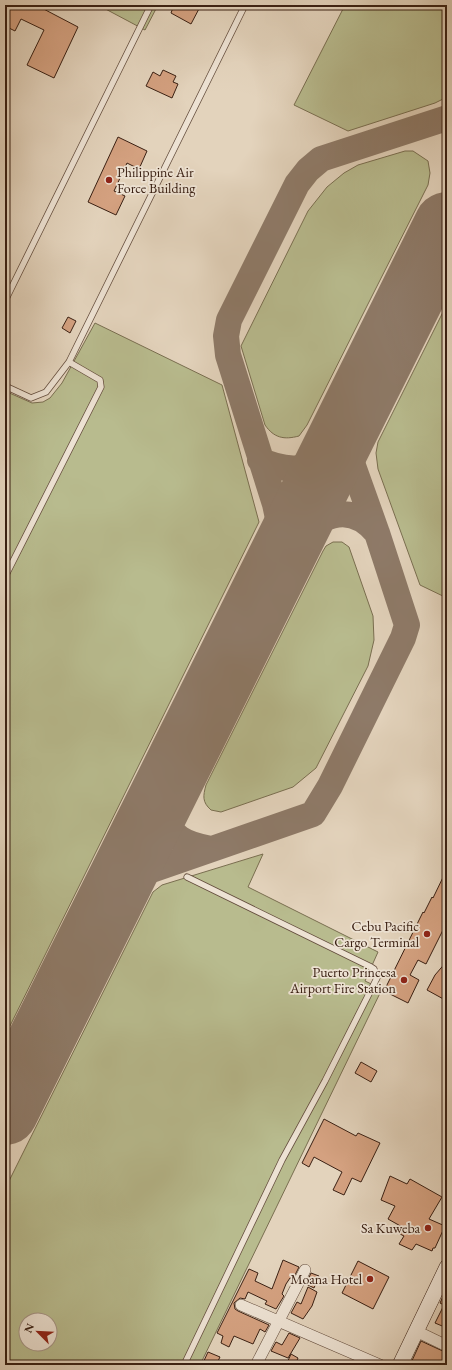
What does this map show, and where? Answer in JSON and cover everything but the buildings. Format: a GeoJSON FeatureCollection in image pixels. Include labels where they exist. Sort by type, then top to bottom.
{"type":"FeatureCollection","features":[{"type":"Feature","properties":{"kind":"street"},"geometry":{"type":"LineString","coordinates":[[400,1365],[447,1269]]}},
{"type":"Feature","properties":{"kind":"street"},"geometry":{"type":"LineString","coordinates":[[256,1365],[305,1270]]}},
{"type":"Feature","properties":{"kind":"street"},"geometry":{"type":"LineString","coordinates":[[241,1305],[280,1320],[380,1365]]}},
{"type":"Feature","properties":{"kind":"street"},"geometry":{"type":"LineString","coordinates":[[416,1331],[447,1346]]}},
{"type":"Feature","properties":{"kind":"lane"},"geometry":{"type":"LineString","coordinates":[[5,300],[151,5]]}},
{"type":"Feature","properties":{"kind":"lane"},"geometry":{"type":"LineString","coordinates":[[5,386],[31,398],[46,392],[69,362],[245,5]]}},
{"type":"Feature","properties":{"kind":"lane"},"geometry":{"type":"LineString","coordinates":[[5,577],[101,387],[100,380],[69,362]]}},
{"type":"Feature","properties":{"kind":"lane"},"geometry":{"type":"LineString","coordinates":[[184,1365],[282,1160],[325,1081],[377,978],[371,967],[187,877]]}},
{"type":"Feature","properties":{"kind":"green space"},"geometry":{"type":"Polygon","coordinates":[[[98,5],[158,5],[145,30],[98,5]]]}},
{"type":"Feature","properties":{"kind":"green space"},"geometry":{"type":"Polygon","coordinates":[[[345,5],[447,5],[447,97],[435,103],[348,131],[294,105],[345,5]]]}},
{"type":"Feature","properties":{"kind":"green space"},"geometry":{"type":"Polygon","coordinates":[[[405,151],[413,151],[428,161],[430,173],[428,185],[307,425],[299,436],[289,438],[280,437],[272,433],[265,425],[241,346],[308,211],[327,187],[344,173],[358,165],[405,151]]]}},
{"type":"Feature","properties":{"kind":"green space"},"geometry":{"type":"Polygon","coordinates":[[[447,304],[447,598],[420,585],[378,469],[376,453],[378,442],[447,304]]]}},
{"type":"Feature","properties":{"kind":"green space"},"geometry":{"type":"Polygon","coordinates":[[[95,323],[222,385],[259,522],[5,1036],[5,391],[32,403],[43,402],[50,398],[62,383],[95,323]]]}},
{"type":"Feature","properties":{"kind":"green space"},"geometry":{"type":"Polygon","coordinates":[[[333,542],[342,542],[349,547],[373,616],[374,640],[368,666],[316,768],[293,787],[221,812],[211,810],[204,799],[206,785],[323,551],[326,546],[333,542]]]}},
{"type":"Feature","properties":{"kind":"green space"},"geometry":{"type":"Polygon","coordinates":[[[263,854],[248,887],[378,952],[365,981],[382,989],[200,1365],[5,1365],[5,1189],[153,892],[162,885],[263,854]]]}},
{"type":"Feature","properties":{"kind":"taxiway"},"geometry":{"type":"LineString","coordinates":[[285,551],[275,504],[228,355],[226,336],[229,320],[297,184],[308,170],[321,159],[447,118]]}},
{"type":"Feature","properties":{"kind":"taxiway"},"geometry":{"type":"LineString","coordinates":[[260,460],[285,468],[302,468],[310,466],[318,463],[328,456],[342,435]]}},
{"type":"Feature","properties":{"kind":"taxiway"},"geometry":{"type":"LineString","coordinates":[[119,884],[140,874],[313,814],[330,786],[403,638],[407,625],[377,533],[342,435]]}},
{"type":"Feature","properties":{"kind":"taxiway"},"geometry":{"type":"LineString","coordinates":[[292,536],[325,518],[346,514],[367,523],[377,533]]}},
{"type":"Feature","properties":{"kind":"taxiway"},"geometry":{"type":"LineString","coordinates":[[155,811],[178,837],[191,844],[211,849]]}},
{"type":"Feature","properties":{"kind":"runway"},"geometry":{"type":"LineString","coordinates":[[5,1112],[447,225]]}},
{"type":"Feature","properties":{"kind":"place","name":"Philippine Air Force Building"},"geometry":{"type":"Point","coordinates":[109,180]}},
{"type":"Feature","properties":{"kind":"place","name":"Cebu Pacific Cargo Terminal"},"geometry":{"type":"Point","coordinates":[427,934]}},
{"type":"Feature","properties":{"kind":"place","name":"Puerto Princesa Airport Fire Station"},"geometry":{"type":"Point","coordinates":[404,980]}},
{"type":"Feature","properties":{"kind":"place","name":"Sa Kuweba"},"geometry":{"type":"Point","coordinates":[428,1228]}},
{"type":"Feature","properties":{"kind":"place","name":"Moana Hotel"},"geometry":{"type":"Point","coordinates":[370,1279]}}]}
